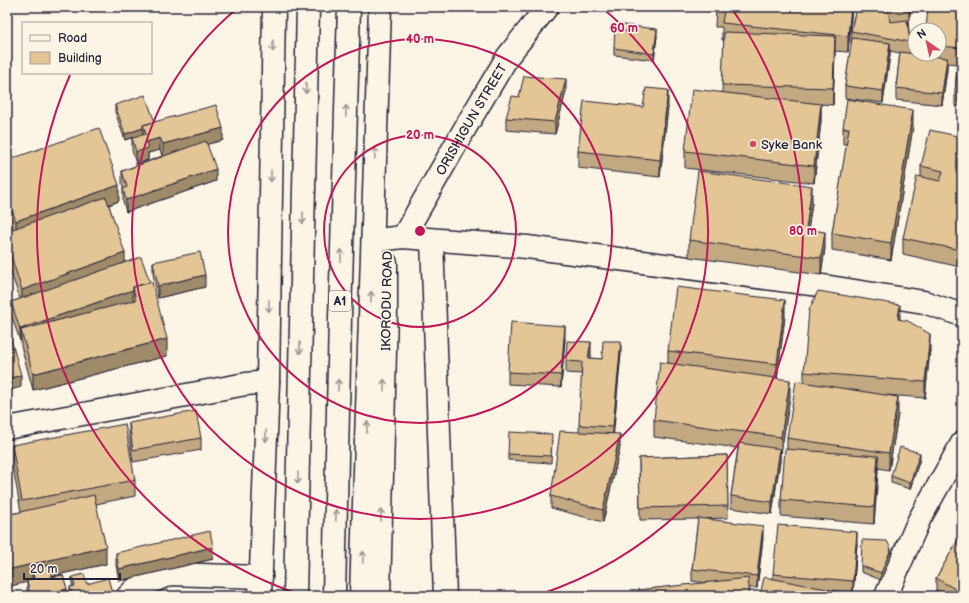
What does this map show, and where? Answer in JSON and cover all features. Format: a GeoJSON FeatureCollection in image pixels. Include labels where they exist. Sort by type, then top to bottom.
{"type":"FeatureCollection","features":[{"type":"Feature","properties":{"kind":"main road"},"geometry":{"type":"LineString","coordinates":[[128,596],[135,589],[170,574],[261,587],[268,382],[274,7]]}},
{"type":"Feature","properties":{"kind":"main road"},"geometry":{"type":"LineString","coordinates":[[295,596],[308,7]]}},
{"type":"Feature","properties":{"kind":"main road","name":"A1"},"geometry":{"type":"LineString","coordinates":[[334,596],[349,7]]}},
{"type":"Feature","properties":{"kind":"main road"},"geometry":{"type":"LineString","coordinates":[[361,596],[380,7]]}},
{"type":"Feature","properties":{"kind":"main road","name":"IKORODU ROAD"},"geometry":{"type":"LineString","coordinates":[[379,596],[386,310],[395,238],[394,7]]}},
{"type":"Feature","properties":{"kind":"main road","name":"ORISHIGUN STREET"},"geometry":{"type":"LineString","coordinates":[[395,238],[468,123],[508,56],[547,7]]}},
{"type":"Feature","properties":{"kind":"main road"},"geometry":{"type":"LineString","coordinates":[[395,238],[527,247],[811,284],[924,302],[962,315]]}},
{"type":"Feature","properties":{"kind":"main road"},"geometry":{"type":"LineString","coordinates":[[432,240],[444,596]]}},
{"type":"Feature","properties":{"kind":"main road"},"geometry":{"type":"LineString","coordinates":[[7,428],[246,384],[268,382]]}},
{"type":"Feature","properties":{"kind":"main road"},"geometry":{"type":"LineString","coordinates":[[886,596],[919,520],[962,443]]}},
{"type":"Feature","properties":{"kind":"building"},"geometry":{"type":"Polygon","coordinates":[[[716,7],[851,7],[848,36],[722,23],[724,11],[715,10],[716,7]]]}},
{"type":"Feature","properties":{"kind":"building"},"geometry":{"type":"Polygon","coordinates":[[[856,7],[909,7],[888,10],[890,22],[907,20],[907,41],[851,31],[856,7]]]}},
{"type":"Feature","properties":{"kind":"building"},"geometry":{"type":"Polygon","coordinates":[[[928,7],[962,7],[962,48],[947,47],[947,22],[927,22],[928,7]]]}},
{"type":"Feature","properties":{"kind":"building"},"geometry":{"type":"Polygon","coordinates":[[[615,24],[657,29],[654,54],[614,48],[615,24]]]}},
{"type":"Feature","properties":{"kind":"building"},"geometry":{"type":"Polygon","coordinates":[[[724,32],[835,36],[833,88],[722,85],[724,32]]]}},
{"type":"Feature","properties":{"kind":"building"},"geometry":{"type":"Polygon","coordinates":[[[852,38],[890,43],[883,91],[845,86],[852,38]]]}},
{"type":"Feature","properties":{"kind":"building"},"geometry":{"type":"Polygon","coordinates":[[[900,52],[907,53],[907,62],[946,62],[942,93],[896,88],[900,52]]]}},
{"type":"Feature","properties":{"kind":"building"},"geometry":{"type":"Polygon","coordinates":[[[958,59],[962,59],[962,94],[955,93],[958,59]]]}},
{"type":"Feature","properties":{"kind":"building"},"geometry":{"type":"Polygon","coordinates":[[[524,76],[566,79],[555,122],[506,118],[512,96],[519,97],[524,76]]]}},
{"type":"Feature","properties":{"kind":"building"},"geometry":{"type":"Polygon","coordinates":[[[646,88],[668,90],[660,160],[578,151],[584,101],[643,107],[646,88]]]}},
{"type":"Feature","properties":{"kind":"building","name":"Syke Bank"},"geometry":{"type":"Polygon","coordinates":[[[692,89],[821,104],[814,166],[685,151],[692,89]]]}},
{"type":"Feature","properties":{"kind":"building"},"geometry":{"type":"Polygon","coordinates":[[[145,95],[155,122],[143,125],[143,128],[125,134],[115,105],[145,95]]]}},
{"type":"Feature","properties":{"kind":"building"},"geometry":{"type":"Polygon","coordinates":[[[847,99],[913,110],[891,243],[832,233],[849,128],[843,128],[847,99]]]}},
{"type":"Feature","properties":{"kind":"building"},"geometry":{"type":"Polygon","coordinates":[[[216,105],[223,128],[163,144],[160,138],[146,142],[148,148],[136,152],[132,138],[146,134],[143,125],[216,105]]]}},
{"type":"Feature","properties":{"kind":"building"},"geometry":{"type":"Polygon","coordinates":[[[99,128],[119,185],[16,221],[7,196],[7,174],[12,172],[8,160],[99,128]]]}},
{"type":"Feature","properties":{"kind":"building"},"geometry":{"type":"Polygon","coordinates":[[[930,130],[962,137],[962,241],[960,250],[903,238],[917,176],[940,181],[943,171],[921,166],[930,130]]]}},
{"type":"Feature","properties":{"kind":"building"},"geometry":{"type":"Polygon","coordinates":[[[206,141],[216,169],[126,200],[123,189],[127,187],[122,171],[206,141]]]}},
{"type":"Feature","properties":{"kind":"building"},"geometry":{"type":"Polygon","coordinates":[[[698,171],[812,186],[806,229],[825,232],[821,258],[689,240],[698,171]]]}},
{"type":"Feature","properties":{"kind":"building"},"geometry":{"type":"Polygon","coordinates":[[[106,197],[125,253],[22,290],[7,244],[7,231],[106,197]]]}},
{"type":"Feature","properties":{"kind":"building"},"geometry":{"type":"Polygon","coordinates":[[[7,218],[10,227],[7,227],[7,218]]]}},
{"type":"Feature","properties":{"kind":"building"},"geometry":{"type":"Polygon","coordinates":[[[200,252],[205,275],[158,286],[153,262],[200,252]]]}},
{"type":"Feature","properties":{"kind":"building"},"geometry":{"type":"Polygon","coordinates":[[[141,257],[150,282],[133,287],[133,290],[20,329],[11,302],[141,257]]]}},
{"type":"Feature","properties":{"kind":"building"},"geometry":{"type":"Polygon","coordinates":[[[152,282],[167,339],[33,374],[21,330],[136,300],[133,287],[152,282]]]}},
{"type":"Feature","properties":{"kind":"building"},"geometry":{"type":"Polygon","coordinates":[[[676,287],[785,300],[777,364],[668,351],[676,287]]]}},
{"type":"Feature","properties":{"kind":"building"},"geometry":{"type":"Polygon","coordinates":[[[818,291],[900,305],[898,319],[908,321],[930,334],[925,382],[804,372],[809,310],[818,291]]]}},
{"type":"Feature","properties":{"kind":"building"},"geometry":{"type":"Polygon","coordinates":[[[511,322],[565,326],[561,375],[508,372],[511,322]]]}},
{"type":"Feature","properties":{"kind":"building"},"geometry":{"type":"Polygon","coordinates":[[[7,325],[21,375],[7,379],[7,325]]]}},
{"type":"Feature","properties":{"kind":"building"},"geometry":{"type":"Polygon","coordinates":[[[567,341],[591,342],[588,358],[602,359],[603,341],[621,341],[613,427],[579,425],[582,362],[566,361],[567,341]]]}},
{"type":"Feature","properties":{"kind":"building"},"geometry":{"type":"Polygon","coordinates":[[[660,362],[790,380],[781,437],[654,420],[660,362]]]}},
{"type":"Feature","properties":{"kind":"building"},"geometry":{"type":"Polygon","coordinates":[[[796,381],[898,397],[889,453],[787,438],[796,381]]]}},
{"type":"Feature","properties":{"kind":"building"},"geometry":{"type":"Polygon","coordinates":[[[196,411],[201,438],[133,450],[129,423],[196,411]]]}},
{"type":"Feature","properties":{"kind":"building"},"geometry":{"type":"Polygon","coordinates":[[[125,424],[135,480],[22,501],[12,445],[125,424]]]}},
{"type":"Feature","properties":{"kind":"building"},"geometry":{"type":"Polygon","coordinates":[[[560,431],[620,434],[603,510],[551,496],[560,431]]]}},
{"type":"Feature","properties":{"kind":"building"},"geometry":{"type":"Polygon","coordinates":[[[509,432],[552,434],[551,456],[508,454],[509,432]]]}},
{"type":"Feature","properties":{"kind":"building"},"geometry":{"type":"Polygon","coordinates":[[[739,443],[780,449],[772,502],[731,496],[739,443]]]}},
{"type":"Feature","properties":{"kind":"building"},"geometry":{"type":"Polygon","coordinates":[[[900,447],[920,453],[910,483],[891,476],[900,447]]]}},
{"type":"Feature","properties":{"kind":"building"},"geometry":{"type":"Polygon","coordinates":[[[785,449],[878,456],[874,507],[781,500],[785,449]]]}},
{"type":"Feature","properties":{"kind":"building"},"geometry":{"type":"Polygon","coordinates":[[[727,455],[728,506],[640,508],[639,458],[727,455]]]}},
{"type":"Feature","properties":{"kind":"building"},"geometry":{"type":"Polygon","coordinates":[[[94,495],[106,547],[7,570],[7,515],[94,495]]]}},
{"type":"Feature","properties":{"kind":"building"},"geometry":{"type":"Polygon","coordinates":[[[698,518],[763,526],[757,576],[692,569],[698,518]]]}},
{"type":"Feature","properties":{"kind":"building"},"geometry":{"type":"Polygon","coordinates":[[[778,525],[857,532],[853,581],[773,574],[778,525]]]}},
{"type":"Feature","properties":{"kind":"building"},"geometry":{"type":"Polygon","coordinates":[[[210,531],[213,547],[119,569],[116,553],[210,531]]]}},
{"type":"Feature","properties":{"kind":"building"},"geometry":{"type":"Polygon","coordinates":[[[962,533],[962,583],[960,592],[936,578],[962,533]]]}},
{"type":"Feature","properties":{"kind":"building"},"geometry":{"type":"Polygon","coordinates":[[[862,540],[887,541],[891,549],[881,573],[861,566],[862,540]]]}},
{"type":"Feature","properties":{"kind":"building"},"geometry":{"type":"Polygon","coordinates":[[[49,565],[52,577],[63,575],[67,589],[54,592],[55,596],[22,596],[30,594],[27,581],[34,578],[32,570],[49,565]]]}},
{"type":"Feature","properties":{"kind":"building"},"geometry":{"type":"Polygon","coordinates":[[[84,574],[87,584],[108,578],[113,596],[72,596],[70,587],[75,586],[72,577],[84,574]]]}},
{"type":"Feature","properties":{"kind":"building"},"geometry":{"type":"Polygon","coordinates":[[[764,577],[842,592],[841,596],[760,596],[764,577]]]}},
{"type":"Feature","properties":{"kind":"building"},"geometry":{"type":"Polygon","coordinates":[[[748,578],[750,596],[639,596],[638,590],[748,578]]]}},
{"type":"Feature","properties":{"kind":"building"},"geometry":{"type":"Polygon","coordinates":[[[937,590],[951,596],[934,596],[937,590]]]}},
{"type":"Feature","properties":{"kind":"place","name":"Syke Bank"},"geometry":{"type":"Point","coordinates":[753,144]}}]}
